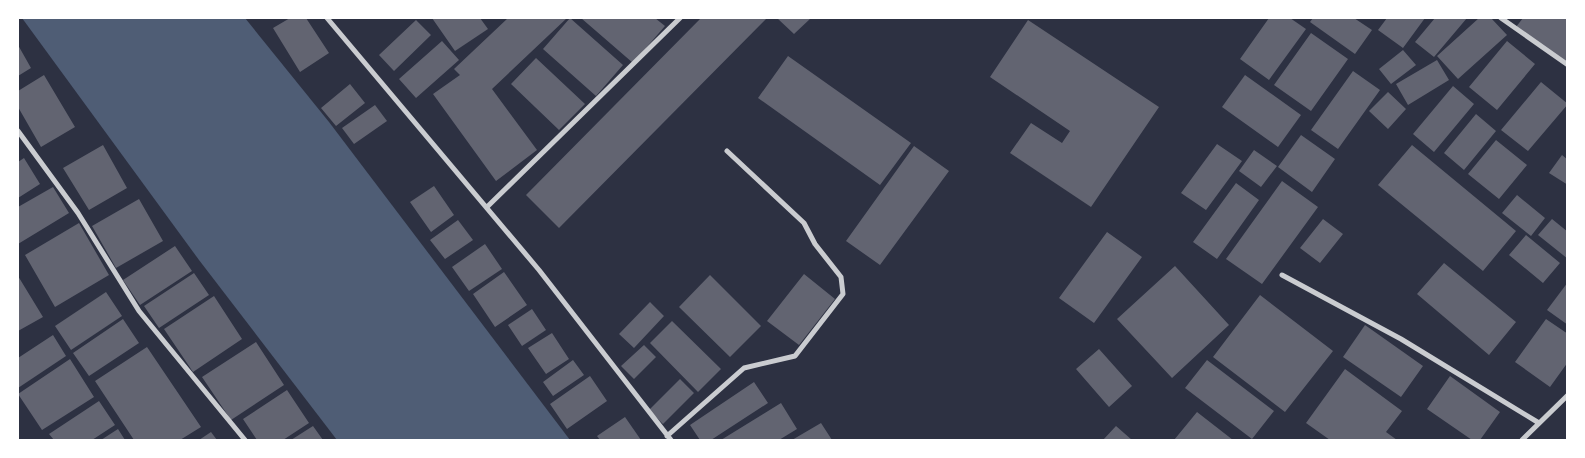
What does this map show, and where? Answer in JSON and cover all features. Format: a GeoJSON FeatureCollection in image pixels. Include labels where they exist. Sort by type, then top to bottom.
{"type":"FeatureCollection","features":[{"type":"Feature","properties":{"kind":"street"},"geometry":{"type":"LineString","coordinates":[[327,18],[539,270],[669,438],[744,368],[795,356],[843,294],[841,277],[815,244],[804,223],[727,151]]}},
{"type":"Feature","properties":{"kind":"street"},"geometry":{"type":"LineString","coordinates":[[487,207],[680,18]]}},
{"type":"Feature","properties":{"kind":"street"},"geometry":{"type":"LineString","coordinates":[[1501,18],[1568,65]]}},
{"type":"Feature","properties":{"kind":"street"},"geometry":{"type":"LineString","coordinates":[[18,131],[78,213],[138,311],[245,440]]}},
{"type":"Feature","properties":{"kind":"street"},"geometry":{"type":"LineString","coordinates":[[1282,275],[1401,339],[1539,422]]}},
{"type":"Feature","properties":{"kind":"street"},"geometry":{"type":"LineString","coordinates":[[1522,440],[1568,395]]}},
{"type":"Feature","properties":{"kind":"water"},"geometry":{"type":"Polygon","coordinates":[[[22,18],[245,18],[329,122],[570,440],[337,440],[199,260],[22,18]]]}},
{"type":"Feature","properties":{"kind":"building"},"geometry":{"type":"Polygon","coordinates":[[[290,18],[306,18],[329,53],[300,72],[273,28],[290,18]]]}},
{"type":"Feature","properties":{"kind":"building"},"geometry":{"type":"Polygon","coordinates":[[[432,18],[480,18],[488,29],[455,51],[432,18]]]}},
{"type":"Feature","properties":{"kind":"building"},"geometry":{"type":"Polygon","coordinates":[[[508,18],[567,18],[492,89],[537,150],[496,181],[433,94],[460,75],[454,69],[508,18]]]}},
{"type":"Feature","properties":{"kind":"building"},"geometry":{"type":"Polygon","coordinates":[[[570,18],[623,65],[596,96],[543,49],[570,18]]]}},
{"type":"Feature","properties":{"kind":"building"},"geometry":{"type":"Polygon","coordinates":[[[581,18],[655,18],[665,26],[633,63],[581,18]]]}},
{"type":"Feature","properties":{"kind":"building"},"geometry":{"type":"Polygon","coordinates":[[[701,18],[767,18],[559,228],[526,195],[701,18]]]}},
{"type":"Feature","properties":{"kind":"building"},"geometry":{"type":"Polygon","coordinates":[[[777,18],[811,18],[794,34],[777,18]]]}},
{"type":"Feature","properties":{"kind":"building"},"geometry":{"type":"Polygon","coordinates":[[[1269,18],[1290,18],[1306,29],[1269,80],[1240,59],[1269,18]]]}},
{"type":"Feature","properties":{"kind":"building"},"geometry":{"type":"Polygon","coordinates":[[[1313,18],[1354,18],[1372,30],[1355,54],[1310,22],[1313,18]]]}},
{"type":"Feature","properties":{"kind":"building"},"geometry":{"type":"Polygon","coordinates":[[[1387,18],[1425,18],[1403,48],[1378,30],[1387,18]]]}},
{"type":"Feature","properties":{"kind":"building"},"geometry":{"type":"Polygon","coordinates":[[[1435,18],[1467,18],[1434,57],[1415,42],[1435,18]]]}},
{"type":"Feature","properties":{"kind":"building"},"geometry":{"type":"Polygon","coordinates":[[[1479,18],[1491,18],[1507,35],[1458,79],[1437,56],[1479,18]]]}},
{"type":"Feature","properties":{"kind":"building"},"geometry":{"type":"Polygon","coordinates":[[[1523,18],[1568,18],[1568,63],[1516,27],[1523,18]]]}},
{"type":"Feature","properties":{"kind":"building"},"geometry":{"type":"Polygon","coordinates":[[[416,20],[431,35],[394,71],[379,55],[416,20]]]}},
{"type":"Feature","properties":{"kind":"building"},"geometry":{"type":"Polygon","coordinates":[[[1028,20],[1159,107],[1091,207],[1010,153],[1031,123],[1062,143],[1070,131],[990,77],[1028,20]]]}},
{"type":"Feature","properties":{"kind":"building"},"geometry":{"type":"Polygon","coordinates":[[[1311,33],[1348,59],[1311,111],[1274,85],[1311,33]]]}},
{"type":"Feature","properties":{"kind":"building"},"geometry":{"type":"Polygon","coordinates":[[[442,41],[459,60],[416,98],[399,79],[442,41]]]}},
{"type":"Feature","properties":{"kind":"building"},"geometry":{"type":"Polygon","coordinates":[[[1507,41],[1535,64],[1497,110],[1469,87],[1507,41]]]}},
{"type":"Feature","properties":{"kind":"building"},"geometry":{"type":"Polygon","coordinates":[[[18,45],[31,68],[18,76],[18,45]]]}},
{"type":"Feature","properties":{"kind":"building"},"geometry":{"type":"Polygon","coordinates":[[[1403,50],[1416,65],[1391,84],[1379,69],[1403,50]]]}},
{"type":"Feature","properties":{"kind":"building"},"geometry":{"type":"Polygon","coordinates":[[[788,56],[911,143],[880,185],[758,98],[788,56]]]}},
{"type":"Feature","properties":{"kind":"building"},"geometry":{"type":"Polygon","coordinates":[[[536,58],[585,104],[559,130],[511,84],[536,58]]]}},
{"type":"Feature","properties":{"kind":"building"},"geometry":{"type":"Polygon","coordinates":[[[1437,60],[1449,80],[1408,105],[1396,84],[1437,60]]]}},
{"type":"Feature","properties":{"kind":"building"},"geometry":{"type":"Polygon","coordinates":[[[1353,71],[1380,90],[1338,149],[1311,130],[1353,71]]]}},
{"type":"Feature","properties":{"kind":"building"},"geometry":{"type":"Polygon","coordinates":[[[44,75],[75,127],[41,147],[18,107],[18,91],[44,75]]]}},
{"type":"Feature","properties":{"kind":"building"},"geometry":{"type":"Polygon","coordinates":[[[1245,75],[1301,115],[1278,147],[1222,107],[1245,75]]]}},
{"type":"Feature","properties":{"kind":"building"},"geometry":{"type":"Polygon","coordinates":[[[1541,82],[1568,104],[1528,151],[1501,130],[1541,82]]]}},
{"type":"Feature","properties":{"kind":"building"},"geometry":{"type":"Polygon","coordinates":[[[350,84],[365,103],[336,126],[321,108],[350,84]]]}},
{"type":"Feature","properties":{"kind":"building"},"geometry":{"type":"Polygon","coordinates":[[[1453,86],[1474,104],[1434,152],[1413,134],[1453,86]]]}},
{"type":"Feature","properties":{"kind":"building"},"geometry":{"type":"Polygon","coordinates":[[[1388,92],[1406,109],[1388,129],[1369,111],[1388,92]]]}},
{"type":"Feature","properties":{"kind":"building"},"geometry":{"type":"Polygon","coordinates":[[[375,105],[387,121],[354,144],[342,128],[375,105]]]}},
{"type":"Feature","properties":{"kind":"building"},"geometry":{"type":"Polygon","coordinates":[[[1476,114],[1496,131],[1464,170],[1444,153],[1476,114]]]}},
{"type":"Feature","properties":{"kind":"building"},"geometry":{"type":"Polygon","coordinates":[[[1301,135],[1335,159],[1312,192],[1278,167],[1301,135]]]}},
{"type":"Feature","properties":{"kind":"building"},"geometry":{"type":"Polygon","coordinates":[[[1496,140],[1527,165],[1499,199],[1468,174],[1496,140]]]}},
{"type":"Feature","properties":{"kind":"building"},"geometry":{"type":"Polygon","coordinates":[[[1217,144],[1242,161],[1206,210],[1181,193],[1217,144]]]}},
{"type":"Feature","properties":{"kind":"building"},"geometry":{"type":"Polygon","coordinates":[[[103,145],[127,188],[89,210],[63,168],[103,145]]]}},
{"type":"Feature","properties":{"kind":"building"},"geometry":{"type":"Polygon","coordinates":[[[1412,145],[1516,231],[1483,271],[1378,185],[1412,145]]]}},
{"type":"Feature","properties":{"kind":"building"},"geometry":{"type":"Polygon","coordinates":[[[914,146],[949,171],[880,265],[846,241],[914,146]]]}},
{"type":"Feature","properties":{"kind":"building"},"geometry":{"type":"Polygon","coordinates":[[[1254,150],[1277,166],[1261,187],[1239,171],[1254,150]]]}},
{"type":"Feature","properties":{"kind":"building"},"geometry":{"type":"Polygon","coordinates":[[[1562,155],[1568,160],[1568,185],[1549,173],[1562,155]]]}},
{"type":"Feature","properties":{"kind":"building"},"geometry":{"type":"Polygon","coordinates":[[[24,158],[40,184],[18,198],[18,162],[24,158]]]}},
{"type":"Feature","properties":{"kind":"building"},"geometry":{"type":"Polygon","coordinates":[[[1282,181],[1318,207],[1262,284],[1226,259],[1282,181]]]}},
{"type":"Feature","properties":{"kind":"building"},"geometry":{"type":"Polygon","coordinates":[[[1236,183],[1259,200],[1217,259],[1193,242],[1236,183]]]}},
{"type":"Feature","properties":{"kind":"building"},"geometry":{"type":"Polygon","coordinates":[[[434,186],[454,215],[431,232],[410,202],[434,186]]]}},
{"type":"Feature","properties":{"kind":"building"},"geometry":{"type":"Polygon","coordinates":[[[53,187],[69,213],[18,244],[18,207],[53,187]]]}},
{"type":"Feature","properties":{"kind":"building"},"geometry":{"type":"Polygon","coordinates":[[[1517,195],[1545,218],[1531,236],[1502,213],[1517,195]]]}},
{"type":"Feature","properties":{"kind":"building"},"geometry":{"type":"Polygon","coordinates":[[[139,199],[163,241],[116,268],[92,226],[139,199]]]}},
{"type":"Feature","properties":{"kind":"building"},"geometry":{"type":"Polygon","coordinates":[[[1323,219],[1343,234],[1320,263],[1300,248],[1323,219]]]}},
{"type":"Feature","properties":{"kind":"building"},"geometry":{"type":"Polygon","coordinates":[[[1552,219],[1568,232],[1568,259],[1538,235],[1552,219]]]}},
{"type":"Feature","properties":{"kind":"building"},"geometry":{"type":"Polygon","coordinates":[[[458,220],[473,240],[445,259],[430,240],[458,220]]]}},
{"type":"Feature","properties":{"kind":"building"},"geometry":{"type":"Polygon","coordinates":[[[79,223],[109,275],[55,307],[25,255],[79,223]]]}},
{"type":"Feature","properties":{"kind":"building"},"geometry":{"type":"Polygon","coordinates":[[[1107,232],[1142,257],[1094,323],[1059,298],[1107,232]]]}},
{"type":"Feature","properties":{"kind":"building"},"geometry":{"type":"Polygon","coordinates":[[[1526,235],[1560,263],[1543,283],[1509,255],[1526,235]]]}},
{"type":"Feature","properties":{"kind":"building"},"geometry":{"type":"Polygon","coordinates":[[[485,244],[502,269],[469,291],[452,267],[485,244]]]}},
{"type":"Feature","properties":{"kind":"building"},"geometry":{"type":"Polygon","coordinates":[[[175,246],[192,271],[140,305],[123,280],[175,246]]]}},
{"type":"Feature","properties":{"kind":"building"},"geometry":{"type":"Polygon","coordinates":[[[1444,263],[1516,322],[1489,355],[1417,294],[1444,263]]]}},
{"type":"Feature","properties":{"kind":"building"},"geometry":{"type":"Polygon","coordinates":[[[1175,266],[1229,325],[1172,378],[1117,319],[1175,266]]]}},
{"type":"Feature","properties":{"kind":"building"},"geometry":{"type":"Polygon","coordinates":[[[504,272],[527,305],[495,327],[473,294],[504,272]]]}},
{"type":"Feature","properties":{"kind":"building"},"geometry":{"type":"Polygon","coordinates":[[[194,273],[209,295],[159,328],[144,306],[194,273]]]}},
{"type":"Feature","properties":{"kind":"building"},"geometry":{"type":"Polygon","coordinates":[[[804,274],[835,299],[799,345],[767,321],[804,274]]]}},
{"type":"Feature","properties":{"kind":"building"},"geometry":{"type":"Polygon","coordinates":[[[710,275],[761,326],[730,357],[679,307],[710,275]]]}},
{"type":"Feature","properties":{"kind":"building"},"geometry":{"type":"Polygon","coordinates":[[[18,276],[43,317],[18,331],[18,276]]]}},
{"type":"Feature","properties":{"kind":"building"},"geometry":{"type":"Polygon","coordinates":[[[1568,282],[1568,325],[1547,310],[1568,282]]]}},
{"type":"Feature","properties":{"kind":"building"},"geometry":{"type":"Polygon","coordinates":[[[106,292],[122,316],[71,350],[55,326],[106,292]]]}},
{"type":"Feature","properties":{"kind":"building"},"geometry":{"type":"Polygon","coordinates":[[[1260,295],[1333,351],[1285,412],[1213,357],[1260,295]]]}},
{"type":"Feature","properties":{"kind":"building"},"geometry":{"type":"Polygon","coordinates":[[[214,296],[242,339],[193,372],[164,329],[214,296]]]}},
{"type":"Feature","properties":{"kind":"building"},"geometry":{"type":"Polygon","coordinates":[[[650,302],[664,316],[634,348],[619,334],[650,302]]]}},
{"type":"Feature","properties":{"kind":"building"},"geometry":{"type":"Polygon","coordinates":[[[532,309],[546,330],[522,346],[508,325],[532,309]]]}},
{"type":"Feature","properties":{"kind":"building"},"geometry":{"type":"Polygon","coordinates":[[[123,319],[139,343],[89,376],[73,353],[123,319]]]}},
{"type":"Feature","properties":{"kind":"building"},"geometry":{"type":"Polygon","coordinates":[[[1546,319],[1568,334],[1568,362],[1550,387],[1515,362],[1546,319]]]}},
{"type":"Feature","properties":{"kind":"building"},"geometry":{"type":"Polygon","coordinates":[[[672,321],[721,369],[698,392],[650,343],[672,321]]]}},
{"type":"Feature","properties":{"kind":"building"},"geometry":{"type":"Polygon","coordinates":[[[1365,325],[1423,366],[1401,397],[1343,357],[1365,325]]]}},
{"type":"Feature","properties":{"kind":"building"},"geometry":{"type":"Polygon","coordinates":[[[552,333],[569,359],[546,374],[528,348],[552,333]]]}},
{"type":"Feature","properties":{"kind":"building"},"geometry":{"type":"Polygon","coordinates":[[[53,335],[66,356],[18,388],[18,358],[53,335]]]}},
{"type":"Feature","properties":{"kind":"building"},"geometry":{"type":"Polygon","coordinates":[[[256,342],[284,385],[231,420],[202,377],[256,342]]]}},
{"type":"Feature","properties":{"kind":"building"},"geometry":{"type":"Polygon","coordinates":[[[644,345],[656,357],[634,379],[621,366],[644,345]]]}},
{"type":"Feature","properties":{"kind":"building"},"geometry":{"type":"Polygon","coordinates":[[[147,347],[201,427],[180,440],[134,440],[95,381],[147,347]]]}},
{"type":"Feature","properties":{"kind":"building"},"geometry":{"type":"Polygon","coordinates":[[[1099,349],[1132,386],[1109,407],[1076,369],[1099,349]]]}},
{"type":"Feature","properties":{"kind":"building"},"geometry":{"type":"Polygon","coordinates":[[[70,359],[94,397],[42,430],[18,394],[70,359]]]}},
{"type":"Feature","properties":{"kind":"building"},"geometry":{"type":"Polygon","coordinates":[[[573,360],[584,375],[553,396],[543,382],[573,360]]]}},
{"type":"Feature","properties":{"kind":"building"},"geometry":{"type":"Polygon","coordinates":[[[1207,360],[1274,411],[1252,439],[1185,388],[1207,360]]]}},
{"type":"Feature","properties":{"kind":"building"},"geometry":{"type":"Polygon","coordinates":[[[1345,369],[1402,411],[1386,432],[1397,440],[1330,440],[1306,423],[1345,369]]]}},
{"type":"Feature","properties":{"kind":"building"},"geometry":{"type":"Polygon","coordinates":[[[590,376],[607,401],[567,429],[550,404],[590,376]]]}},
{"type":"Feature","properties":{"kind":"building"},"geometry":{"type":"Polygon","coordinates":[[[1450,376],[1500,412],[1480,440],[1472,440],[1427,409],[1450,376]]]}},
{"type":"Feature","properties":{"kind":"building"},"geometry":{"type":"Polygon","coordinates":[[[680,379],[694,393],[663,424],[649,410],[680,379]]]}},
{"type":"Feature","properties":{"kind":"building"},"geometry":{"type":"Polygon","coordinates":[[[754,382],[768,403],[711,440],[700,440],[690,425],[754,382]]]}},
{"type":"Feature","properties":{"kind":"building"},"geometry":{"type":"Polygon","coordinates":[[[287,390],[309,423],[283,440],[257,440],[243,419],[287,390]]]}},
{"type":"Feature","properties":{"kind":"building"},"geometry":{"type":"Polygon","coordinates":[[[99,401],[115,425],[92,440],[54,440],[49,434],[99,401]]]}},
{"type":"Feature","properties":{"kind":"building"},"geometry":{"type":"Polygon","coordinates":[[[781,403],[797,429],[779,440],[721,440],[781,403]]]}},
{"type":"Feature","properties":{"kind":"building"},"geometry":{"type":"Polygon","coordinates":[[[1197,412],[1233,440],[1174,440],[1197,412]]]}},
{"type":"Feature","properties":{"kind":"building"},"geometry":{"type":"Polygon","coordinates":[[[625,417],[641,440],[600,440],[597,436],[625,417]]]}},
{"type":"Feature","properties":{"kind":"building"},"geometry":{"type":"Polygon","coordinates":[[[821,423],[832,440],[792,440],[821,423]]]}},
{"type":"Feature","properties":{"kind":"building"},"geometry":{"type":"Polygon","coordinates":[[[313,426],[323,440],[291,440],[313,426]]]}},
{"type":"Feature","properties":{"kind":"building"},"geometry":{"type":"Polygon","coordinates":[[[1116,426],[1132,440],[1103,440],[1116,426]]]}},
{"type":"Feature","properties":{"kind":"building"},"geometry":{"type":"Polygon","coordinates":[[[118,429],[125,440],[101,440],[118,429]]]}},
{"type":"Feature","properties":{"kind":"building"},"geometry":{"type":"Polygon","coordinates":[[[211,432],[217,440],[199,440],[211,432]]]}}]}
